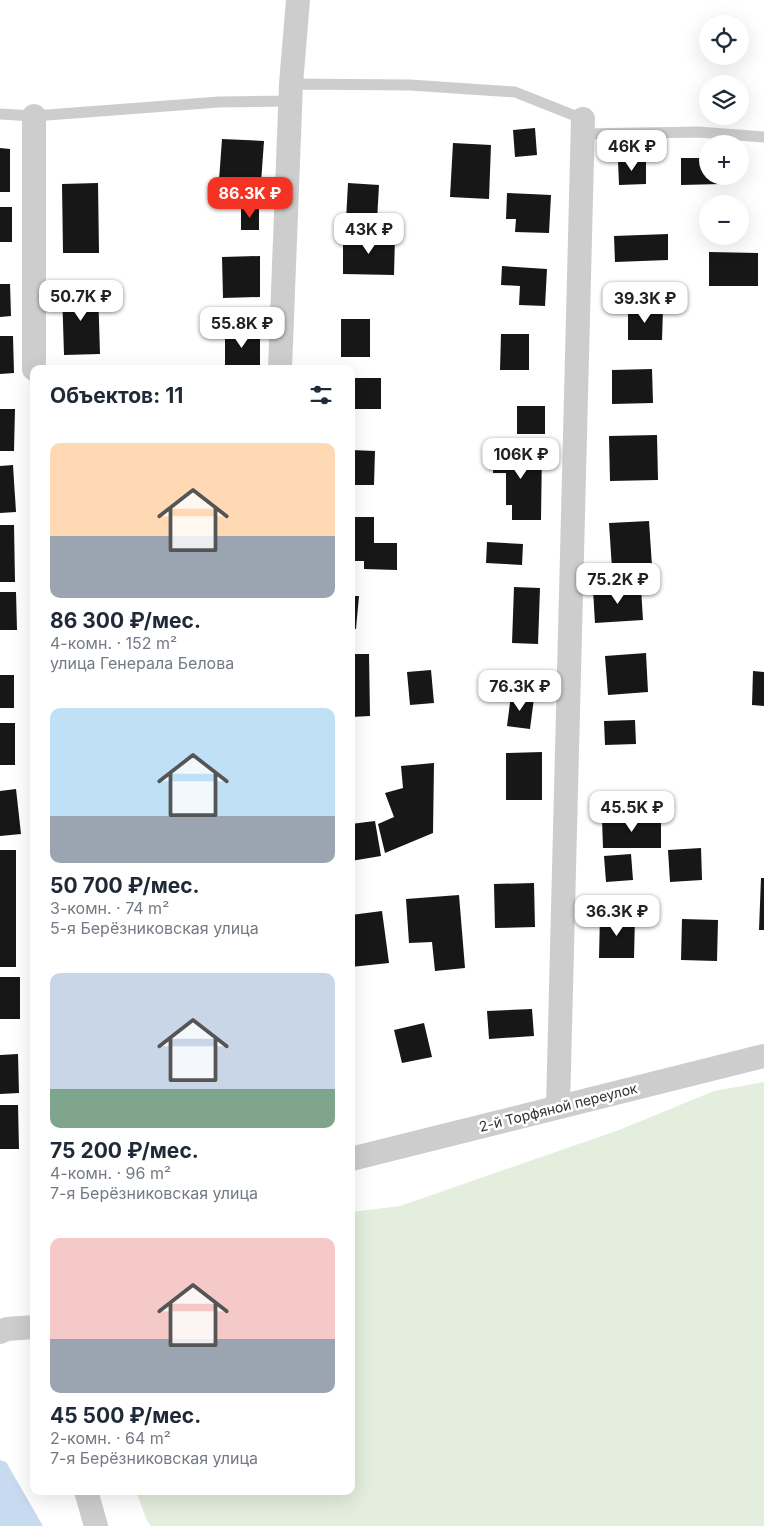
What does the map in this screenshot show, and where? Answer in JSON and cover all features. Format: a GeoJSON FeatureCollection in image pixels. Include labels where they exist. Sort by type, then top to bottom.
{"type":"FeatureCollection","features":[{"type":"Feature","properties":{"kind":"street"},"geometry":{"type":"LineString","coordinates":[[280,365],[291,84],[298,0]]}},
{"type":"Feature","properties":{"kind":"street"},"geometry":{"type":"LineString","coordinates":[[34,116],[34,365]]}},
{"type":"Feature","properties":{"kind":"street"},"geometry":{"type":"LineString","coordinates":[[558,1107],[583,127]]}},
{"type":"Feature","properties":{"kind":"street","name":"2-й Торфяной переулок"},"geometry":{"type":"LineString","coordinates":[[355,1158],[764,1056]]}},
{"type":"Feature","properties":{"kind":"street"},"geometry":{"type":"LineString","coordinates":[[0,1332],[7,1329],[30,1326]]}},
{"type":"Feature","properties":{"kind":"street"},"geometry":{"type":"LineString","coordinates":[[87,1495],[96,1526]]}},
{"type":"Feature","properties":{"kind":"lane"},"geometry":{"type":"LineString","coordinates":[[0,114],[34,116],[219,102],[283,101],[291,84],[410,85],[515,92],[583,127],[764,136]]}},
{"type":"Feature","properties":{"kind":"green space"},"geometry":{"type":"Polygon","coordinates":[[[764,1082],[764,1526],[151,1526],[147,1521],[137,1495],[355,1495],[355,1212],[400,1206],[619,1130],[714,1091],[764,1082]]]}},
{"type":"Feature","properties":{"kind":"water"},"geometry":{"type":"Polygon","coordinates":[[[0,1460],[6,1462],[43,1526],[0,1526],[0,1460]]]}},
{"type":"Feature","properties":{"kind":"building"},"geometry":{"type":"Polygon","coordinates":[[[535,128],[537,155],[515,157],[513,130],[535,128]]]}},
{"type":"Feature","properties":{"kind":"building"},"geometry":{"type":"Polygon","coordinates":[[[222,139],[264,141],[260,197],[218,194],[222,139]]]}},
{"type":"Feature","properties":{"kind":"building"},"geometry":{"type":"Polygon","coordinates":[[[453,143],[491,145],[489,199],[450,197],[453,143]]]}},
{"type":"Feature","properties":{"kind":"building"},"geometry":{"type":"Polygon","coordinates":[[[0,148],[10,149],[10,192],[0,192],[0,148]]]}},
{"type":"Feature","properties":{"kind":"building"},"geometry":{"type":"Polygon","coordinates":[[[681,158],[699,158],[699,185],[681,185],[681,158]]]}},
{"type":"Feature","properties":{"kind":"building"},"geometry":{"type":"Polygon","coordinates":[[[646,160],[646,184],[619,185],[618,161],[646,160]]]}},
{"type":"Feature","properties":{"kind":"building"},"geometry":{"type":"Polygon","coordinates":[[[98,183],[99,253],[63,253],[62,184],[98,183]]]}},
{"type":"Feature","properties":{"kind":"building"},"geometry":{"type":"Polygon","coordinates":[[[348,183],[379,185],[377,221],[346,220],[348,183]]]}},
{"type":"Feature","properties":{"kind":"building"},"geometry":{"type":"Polygon","coordinates":[[[507,193],[551,195],[549,233],[515,232],[516,219],[506,219],[507,193]]]}},
{"type":"Feature","properties":{"kind":"building"},"geometry":{"type":"Polygon","coordinates":[[[0,207],[12,207],[12,242],[0,242],[0,207]]]}},
{"type":"Feature","properties":{"kind":"building"},"geometry":{"type":"Polygon","coordinates":[[[241,208],[259,209],[259,230],[241,230],[241,208]]]}},
{"type":"Feature","properties":{"kind":"building"},"geometry":{"type":"Polygon","coordinates":[[[668,234],[668,260],[615,262],[614,236],[668,234]]]}},
{"type":"Feature","properties":{"kind":"building"},"geometry":{"type":"Polygon","coordinates":[[[343,235],[395,236],[394,275],[343,274],[343,235]]]}},
{"type":"Feature","properties":{"kind":"building"},"geometry":{"type":"Polygon","coordinates":[[[709,252],[758,253],[758,286],[709,286],[709,252]]]}},
{"type":"Feature","properties":{"kind":"building"},"geometry":{"type":"Polygon","coordinates":[[[260,256],[260,297],[223,298],[222,257],[260,256]]]}},
{"type":"Feature","properties":{"kind":"building"},"geometry":{"type":"Polygon","coordinates":[[[502,266],[547,269],[545,306],[519,305],[520,286],[501,285],[502,266]]]}},
{"type":"Feature","properties":{"kind":"building"},"geometry":{"type":"Polygon","coordinates":[[[0,284],[10,284],[11,316],[0,317],[0,284]]]}},
{"type":"Feature","properties":{"kind":"building"},"geometry":{"type":"Polygon","coordinates":[[[98,289],[100,354],[64,355],[62,290],[98,289]]]}},
{"type":"Feature","properties":{"kind":"building"},"geometry":{"type":"Polygon","coordinates":[[[628,309],[663,309],[662,340],[628,340],[628,309]]]}},
{"type":"Feature","properties":{"kind":"building"},"geometry":{"type":"Polygon","coordinates":[[[341,319],[370,319],[370,357],[341,357],[341,319]]]}},
{"type":"Feature","properties":{"kind":"building"},"geometry":{"type":"Polygon","coordinates":[[[225,329],[260,329],[260,365],[225,365],[225,329]]]}},
{"type":"Feature","properties":{"kind":"building"},"geometry":{"type":"Polygon","coordinates":[[[501,334],[529,334],[529,370],[500,370],[501,334]]]}},
{"type":"Feature","properties":{"kind":"building"},"geometry":{"type":"Polygon","coordinates":[[[0,336],[13,336],[14,373],[0,374],[0,336]]]}},
{"type":"Feature","properties":{"kind":"building"},"geometry":{"type":"Polygon","coordinates":[[[652,369],[653,403],[612,404],[612,370],[652,369]]]}},
{"type":"Feature","properties":{"kind":"building"},"geometry":{"type":"Polygon","coordinates":[[[355,378],[381,378],[381,409],[355,409],[355,378]]]}},
{"type":"Feature","properties":{"kind":"building"},"geometry":{"type":"Polygon","coordinates":[[[517,406],[545,406],[545,434],[517,434],[517,406]]]}},
{"type":"Feature","properties":{"kind":"building"},"geometry":{"type":"Polygon","coordinates":[[[0,409],[15,409],[14,451],[0,451],[0,409]]]}},
{"type":"Feature","properties":{"kind":"building"},"geometry":{"type":"Polygon","coordinates":[[[657,435],[658,480],[610,481],[609,436],[657,435]]]}},
{"type":"Feature","properties":{"kind":"building"},"geometry":{"type":"Polygon","coordinates":[[[494,447],[542,448],[541,520],[512,520],[512,505],[506,505],[506,473],[493,473],[494,447]]]}},
{"type":"Feature","properties":{"kind":"building"},"geometry":{"type":"Polygon","coordinates":[[[355,450],[375,451],[374,485],[355,485],[355,450]]]}},
{"type":"Feature","properties":{"kind":"building"},"geometry":{"type":"Polygon","coordinates":[[[13,465],[16,512],[0,513],[0,466],[13,465]]]}},
{"type":"Feature","properties":{"kind":"building"},"geometry":{"type":"Polygon","coordinates":[[[355,517],[374,517],[374,543],[397,543],[397,570],[364,569],[364,561],[355,561],[355,517]]]}},
{"type":"Feature","properties":{"kind":"building"},"geometry":{"type":"Polygon","coordinates":[[[649,521],[652,566],[612,569],[609,523],[649,521]]]}},
{"type":"Feature","properties":{"kind":"building"},"geometry":{"type":"Polygon","coordinates":[[[0,525],[14,525],[15,582],[0,582],[0,525]]]}},
{"type":"Feature","properties":{"kind":"building"},"geometry":{"type":"Polygon","coordinates":[[[487,542],[523,544],[522,565],[486,563],[487,542]]]}},
{"type":"Feature","properties":{"kind":"building"},"geometry":{"type":"Polygon","coordinates":[[[514,587],[540,588],[538,644],[512,643],[514,587]]]}},
{"type":"Feature","properties":{"kind":"building"},"geometry":{"type":"Polygon","coordinates":[[[641,588],[643,620],[595,623],[593,590],[641,588]]]}},
{"type":"Feature","properties":{"kind":"building"},"geometry":{"type":"Polygon","coordinates":[[[0,592],[16,592],[17,630],[0,630],[0,592]]]}},
{"type":"Feature","properties":{"kind":"building"},"geometry":{"type":"Polygon","coordinates":[[[355,596],[359,596],[356,629],[355,596]]]}},
{"type":"Feature","properties":{"kind":"building"},"geometry":{"type":"Polygon","coordinates":[[[646,653],[648,692],[608,695],[605,656],[646,653]]]}},
{"type":"Feature","properties":{"kind":"building"},"geometry":{"type":"Polygon","coordinates":[[[355,654],[369,654],[370,716],[355,717],[355,654]]]}},
{"type":"Feature","properties":{"kind":"building"},"geometry":{"type":"Polygon","coordinates":[[[431,670],[434,703],[410,705],[407,672],[431,670]]]}},
{"type":"Feature","properties":{"kind":"building"},"geometry":{"type":"Polygon","coordinates":[[[753,671],[764,672],[764,706],[752,705],[753,671]]]}},
{"type":"Feature","properties":{"kind":"building"},"geometry":{"type":"Polygon","coordinates":[[[0,675],[14,675],[14,708],[0,708],[0,675]]]}},
{"type":"Feature","properties":{"kind":"building"},"geometry":{"type":"Polygon","coordinates":[[[511,695],[534,698],[530,729],[507,726],[511,695]]]}},
{"type":"Feature","properties":{"kind":"building"},"geometry":{"type":"Polygon","coordinates":[[[635,720],[636,744],[605,745],[604,721],[635,720]]]}},
{"type":"Feature","properties":{"kind":"building"},"geometry":{"type":"Polygon","coordinates":[[[0,723],[15,723],[15,765],[0,765],[0,723]]]}},
{"type":"Feature","properties":{"kind":"building"},"geometry":{"type":"Polygon","coordinates":[[[542,752],[542,800],[506,800],[506,753],[542,752]]]}},
{"type":"Feature","properties":{"kind":"building"},"geometry":{"type":"Polygon","coordinates":[[[434,763],[433,833],[385,853],[378,824],[394,817],[385,793],[403,788],[401,766],[434,763]]]}},
{"type":"Feature","properties":{"kind":"building"},"geometry":{"type":"Polygon","coordinates":[[[16,789],[21,834],[0,836],[0,791],[16,789]]]}},
{"type":"Feature","properties":{"kind":"building"},"geometry":{"type":"Polygon","coordinates":[[[602,819],[661,819],[661,848],[603,848],[602,819]]]}},
{"type":"Feature","properties":{"kind":"building"},"geometry":{"type":"Polygon","coordinates":[[[375,821],[381,856],[355,860],[355,824],[375,821]]]}},
{"type":"Feature","properties":{"kind":"building"},"geometry":{"type":"Polygon","coordinates":[[[701,848],[702,880],[670,882],[668,850],[701,848]]]}},
{"type":"Feature","properties":{"kind":"building"},"geometry":{"type":"Polygon","coordinates":[[[0,850],[16,850],[16,967],[0,967],[0,850]]]}},
{"type":"Feature","properties":{"kind":"building"},"geometry":{"type":"Polygon","coordinates":[[[631,854],[633,880],[606,882],[604,856],[631,854]]]}},
{"type":"Feature","properties":{"kind":"building"},"geometry":{"type":"Polygon","coordinates":[[[761,878],[764,878],[764,930],[759,930],[761,878]]]}},
{"type":"Feature","properties":{"kind":"building"},"geometry":{"type":"Polygon","coordinates":[[[534,883],[535,927],[495,928],[494,884],[534,883]]]}},
{"type":"Feature","properties":{"kind":"building"},"geometry":{"type":"Polygon","coordinates":[[[459,895],[465,968],[435,971],[432,942],[409,943],[406,899],[459,895]]]}},
{"type":"Feature","properties":{"kind":"building"},"geometry":{"type":"Polygon","coordinates":[[[382,911],[389,963],[355,967],[355,914],[382,911]]]}},
{"type":"Feature","properties":{"kind":"building"},"geometry":{"type":"Polygon","coordinates":[[[600,915],[635,916],[634,958],[599,958],[600,915]]]}},
{"type":"Feature","properties":{"kind":"building"},"geometry":{"type":"Polygon","coordinates":[[[682,919],[718,920],[717,961],[681,960],[682,919]]]}},
{"type":"Feature","properties":{"kind":"building"},"geometry":{"type":"Polygon","coordinates":[[[0,977],[20,977],[20,1019],[0,1019],[0,977]]]}},
{"type":"Feature","properties":{"kind":"building"},"geometry":{"type":"Polygon","coordinates":[[[532,1009],[534,1036],[489,1039],[487,1011],[532,1009]]]}},
{"type":"Feature","properties":{"kind":"building"},"geometry":{"type":"Polygon","coordinates":[[[424,1023],[432,1057],[402,1063],[394,1030],[424,1023]]]}},
{"type":"Feature","properties":{"kind":"building"},"geometry":{"type":"Polygon","coordinates":[[[18,1054],[19,1093],[0,1094],[0,1055],[18,1054]]]}},
{"type":"Feature","properties":{"kind":"building"},"geometry":{"type":"Polygon","coordinates":[[[0,1105],[18,1105],[19,1149],[0,1149],[0,1105]]]}}]}
